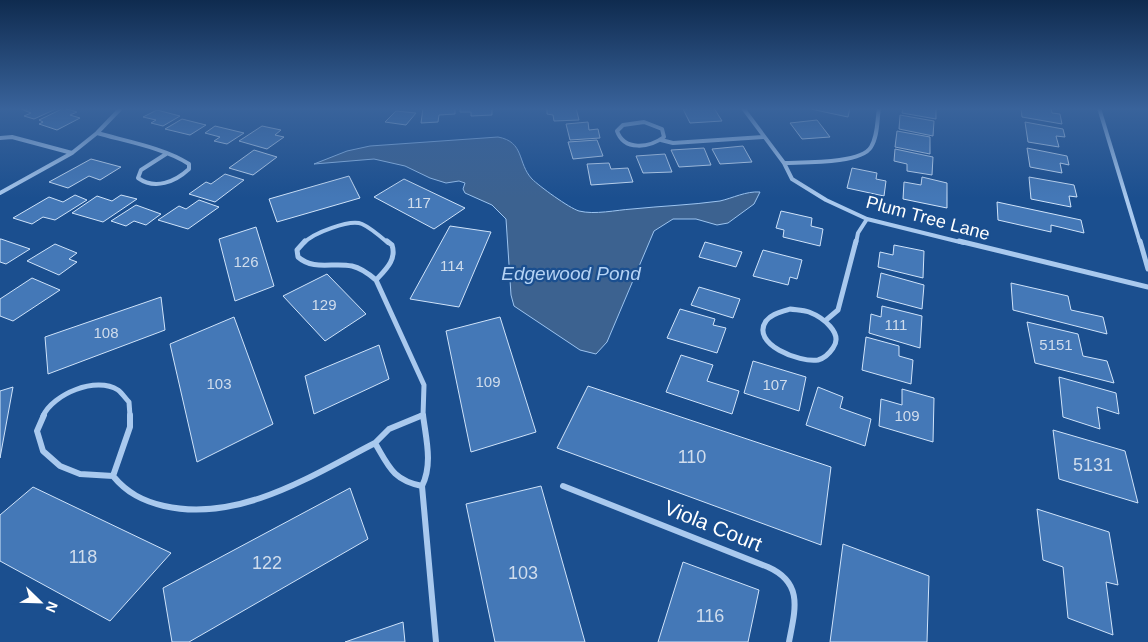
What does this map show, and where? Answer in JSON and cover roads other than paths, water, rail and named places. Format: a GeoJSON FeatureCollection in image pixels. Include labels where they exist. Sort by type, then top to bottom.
{"type":"FeatureCollection","features":[{"type":"Feature","properties":{"kind":"street"},"geometry":{"type":"LineString","coordinates":[[0,138],[12,138],[72,153]]}},
{"type":"Feature","properties":{"kind":"street"},"geometry":{"type":"LineString","coordinates":[[0,193],[72,153],[91,138]]}},
{"type":"Feature","properties":{"kind":"street"},"geometry":{"type":"LineString","coordinates":[[113,138],[166,154],[187,161],[189,169],[179,177],[153,184],[141,181],[138,178],[141,170],[166,154]]}},
{"type":"Feature","properties":{"kind":"street"},"geometry":{"type":"LineString","coordinates":[[619,138],[634,145],[646,146],[661,140],[673,143],[749,138]]}},
{"type":"Feature","properties":{"kind":"street","name":"Plum Tree Lane"},"geometry":{"type":"LineString","coordinates":[[764,138],[784,163],[792,179],[826,200],[867,219],[1148,287]]}},
{"type":"Feature","properties":{"kind":"street"},"geometry":{"type":"LineString","coordinates":[[784,163],[838,159],[864,154],[871,148],[873,138]]}},
{"type":"Feature","properties":{"kind":"street"},"geometry":{"type":"LineString","coordinates":[[1108,138],[1148,269]]}},
{"type":"Feature","properties":{"kind":"street"},"geometry":{"type":"LineString","coordinates":[[825,321],[838,310],[858,233],[867,219]]}},
{"type":"Feature","properties":{"kind":"street"},"geometry":{"type":"LineString","coordinates":[[376,280],[393,258],[394,250],[392,245],[362,224],[350,223],[316,233],[304,240],[297,250],[298,257],[306,263],[350,266],[364,270],[376,280],[424,385],[423,415],[429,463],[428,474],[422,486],[436,642]]}},
{"type":"Feature","properties":{"kind":"street"},"geometry":{"type":"LineString","coordinates":[[790,309],[808,312],[825,321],[833,330],[836,339],[835,348],[826,357],[819,360],[797,360],[784,355],[769,343],[764,330],[767,318],[778,311],[790,309]]}},
{"type":"Feature","properties":{"kind":"street"},"geometry":{"type":"LineString","coordinates":[[113,476],[130,427],[130,402],[118,390],[95,384],[69,392],[46,410],[37,431],[43,451],[60,466],[80,474],[113,476],[125,491],[157,504],[186,510],[213,509],[238,505],[282,489],[375,443],[389,429],[423,415]]}},
{"type":"Feature","properties":{"kind":"street"},"geometry":{"type":"LineString","coordinates":[[375,443],[395,476],[410,484],[422,486]]}},
{"type":"Feature","properties":{"kind":"street","name":"Viola Court"},"geometry":{"type":"LineString","coordinates":[[563,486],[779,572],[788,580],[795,602],[789,642]]}},
{"type":"Feature","properties":{"kind":"water","name":"Edgewood Pond"},"geometry":{"type":"Polygon","coordinates":[[[501,138],[513,143],[517,148],[527,173],[541,187],[568,206],[585,212],[720,201],[760,192],[754,204],[728,223],[717,225],[696,219],[673,219],[654,231],[607,342],[596,354],[580,350],[514,306],[511,295],[506,219],[492,205],[465,193],[463,189],[465,183],[459,181],[446,183],[430,178],[405,166],[374,159],[314,164],[347,151],[370,146],[501,138]]]}}]}
